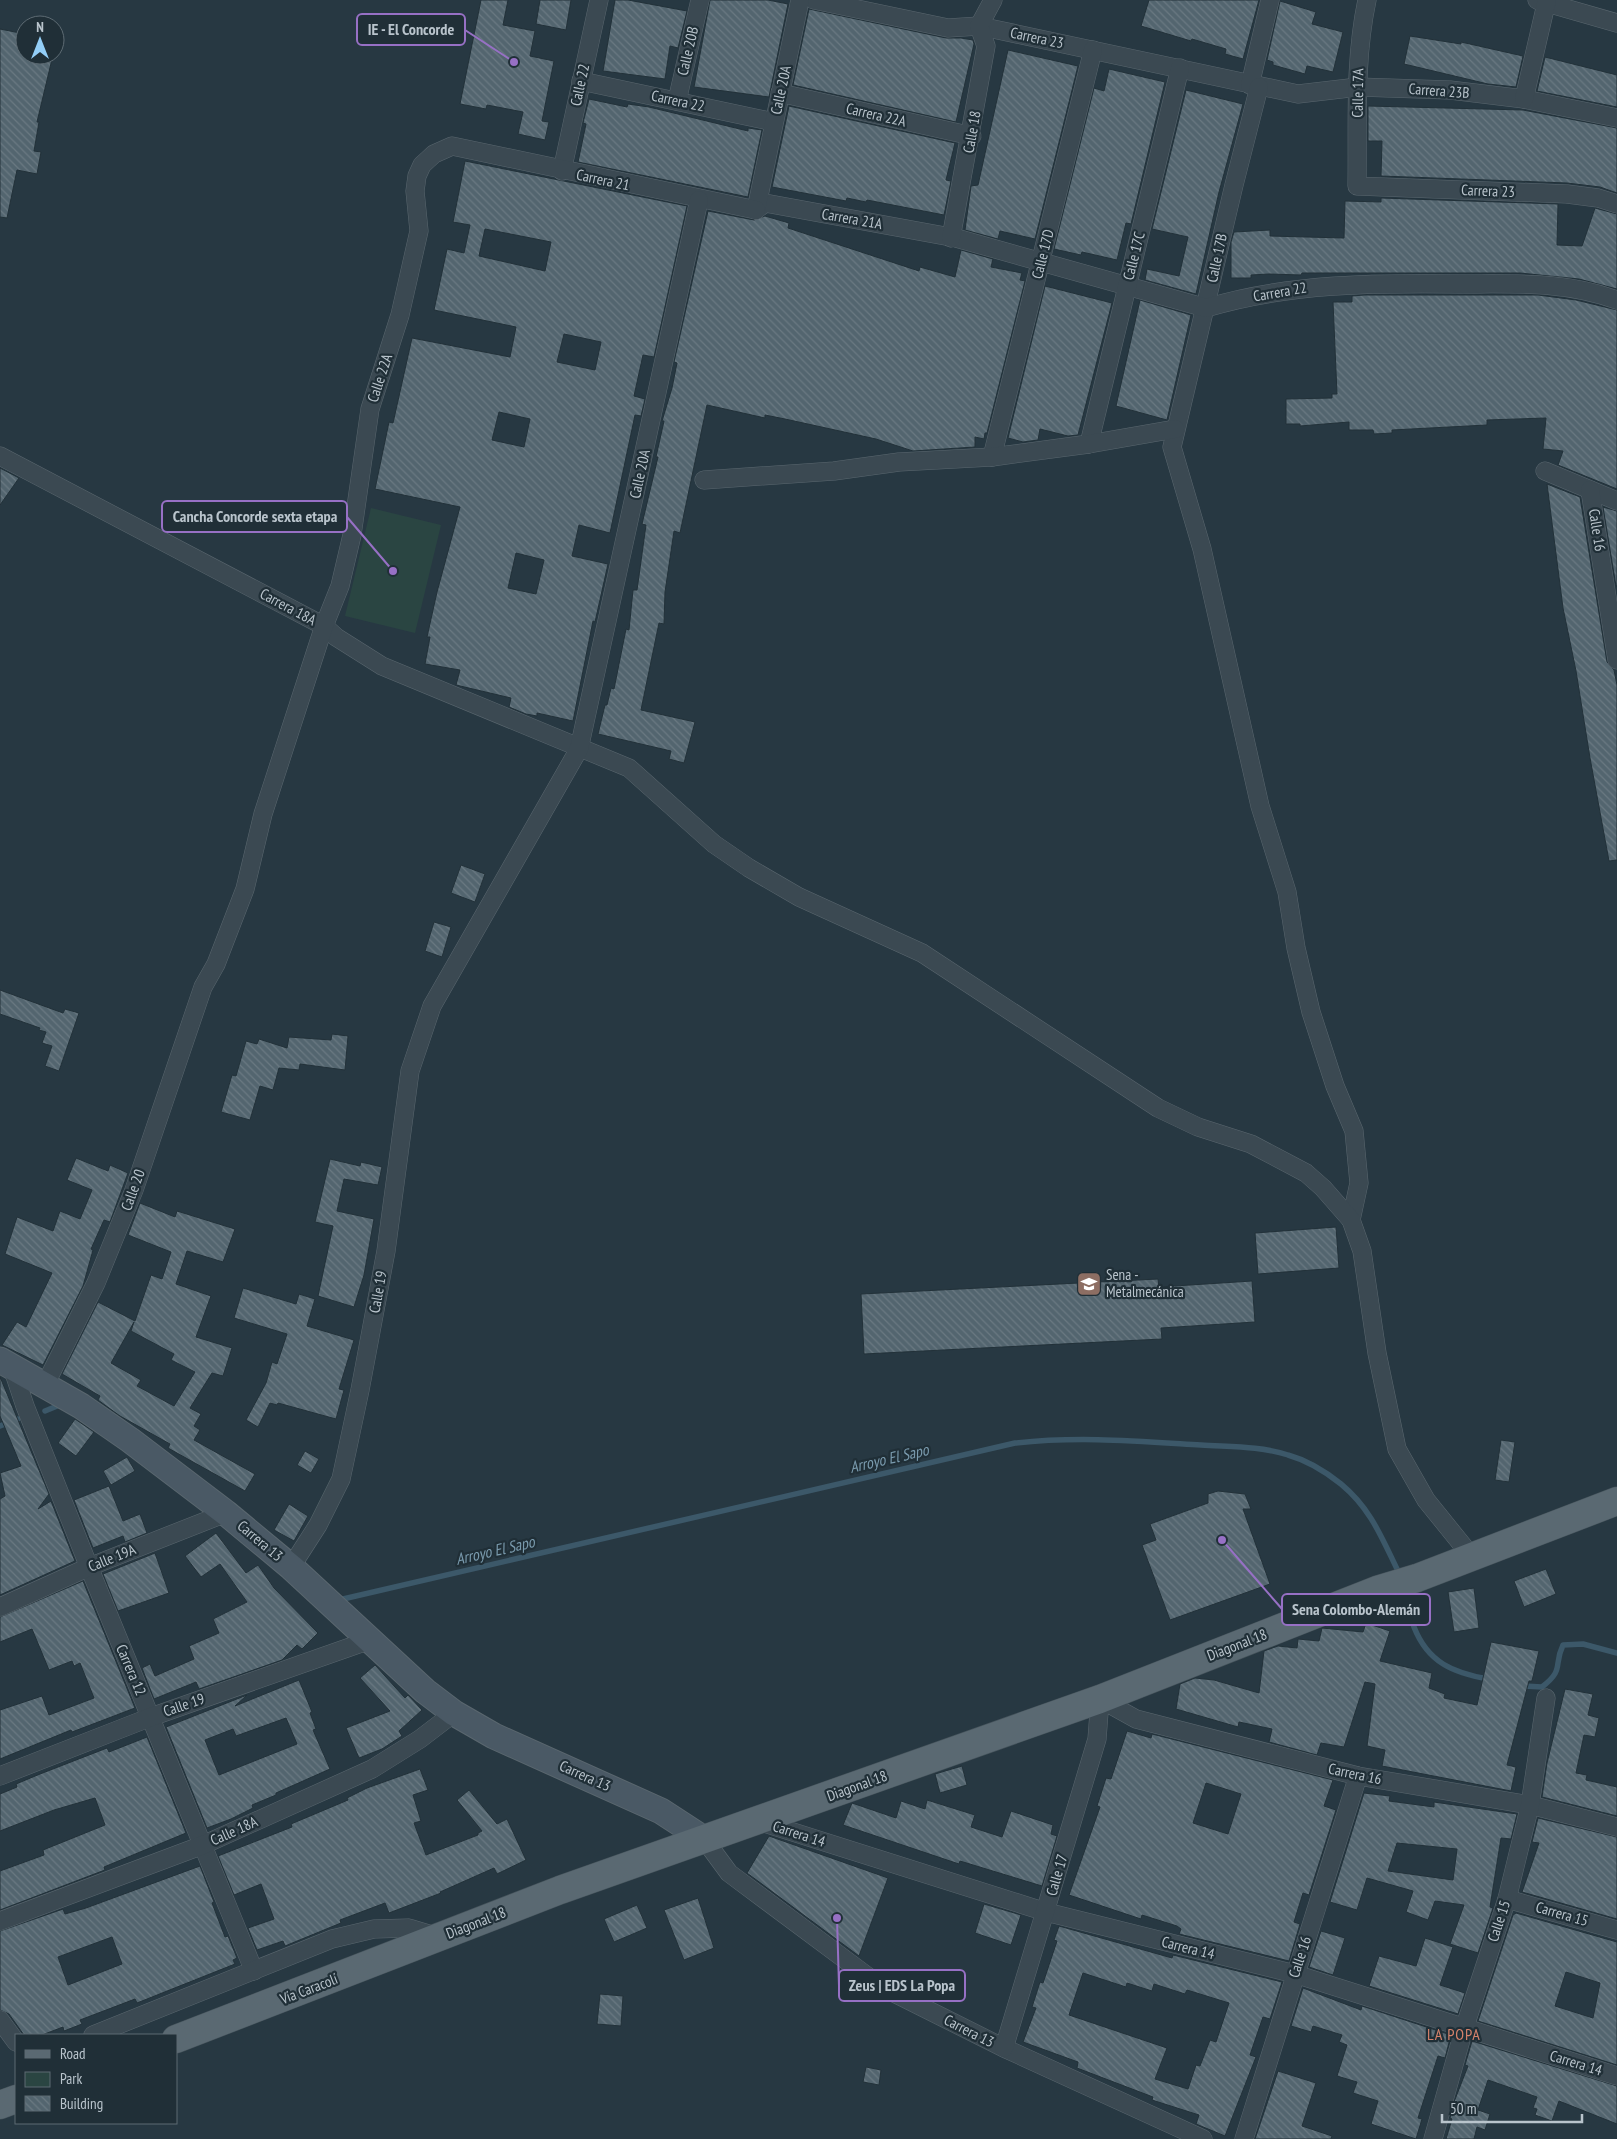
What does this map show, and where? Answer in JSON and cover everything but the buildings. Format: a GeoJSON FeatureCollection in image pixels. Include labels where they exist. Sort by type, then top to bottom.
{"type":"FeatureCollection","features":[{"type":"Feature","properties":{"kind":"main road","name":"Diagonal 18"},"geometry":{"type":"LineString","coordinates":[[441,1938],[560,1890],[1100,1699],[1386,1587],[1417,1578],[1617,1501]]}},
{"type":"Feature","properties":{"kind":"main road","name":"Vía Caracolí"},"geometry":{"type":"LineString","coordinates":[[178,2038],[441,1938]]}},
{"type":"Feature","properties":{"kind":"main road"},"geometry":{"type":"LineString","coordinates":[[0,2105],[15,2099]]}},
{"type":"Feature","properties":{"kind":"street","name":"Calle 22"},"geometry":{"type":"LineString","coordinates":[[562,171],[600,0]]}},
{"type":"Feature","properties":{"kind":"street","name":"Calle 20B"},"geometry":{"type":"LineString","coordinates":[[677,101],[700,0]]}},
{"type":"Feature","properties":{"kind":"street","name":"Calle 20A"},"geometry":{"type":"LineString","coordinates":[[756,210],[800,0]]}},
{"type":"Feature","properties":{"kind":"street","name":"Carrera 23"},"geometry":{"type":"LineString","coordinates":[[814,0],[948,28],[979,26],[1180,68],[1255,86]]}},
{"type":"Feature","properties":{"kind":"street"},"geometry":{"type":"LineString","coordinates":[[979,26],[993,0]]}},
{"type":"Feature","properties":{"kind":"street","name":"Calle 17B"},"geometry":{"type":"LineString","coordinates":[[1270,0],[1255,86],[1234,185],[1172,447],[1202,549],[1260,806],[1287,892],[1296,948],[1311,1012],[1335,1086],[1354,1131],[1358,1183],[1351,1220]]}},
{"type":"Feature","properties":{"kind":"street","name":"Calle 17A"},"geometry":{"type":"LineString","coordinates":[[1357,186],[1358,87],[1361,28],[1367,0]]}},
{"type":"Feature","properties":{"kind":"street"},"geometry":{"type":"LineString","coordinates":[[1524,99],[1544,1],[1617,23]]}},
{"type":"Feature","properties":{"kind":"street","name":"Calle 18"},"geometry":{"type":"LineString","coordinates":[[951,238],[972,136],[986,46],[979,26]]}},
{"type":"Feature","properties":{"kind":"street","name":"Calle 17D"},"geometry":{"type":"LineString","coordinates":[[992,457],[1093,50]]}},
{"type":"Feature","properties":{"kind":"street","name":"Calle 17C"},"geometry":{"type":"LineString","coordinates":[[1089,444],[1180,68]]}},
{"type":"Feature","properties":{"kind":"street","name":"Carrera 22"},"geometry":{"type":"LineString","coordinates":[[581,81],[774,122]]}},
{"type":"Feature","properties":{"kind":"street","name":"Carrera 23B"},"geometry":{"type":"LineString","coordinates":[[1255,86],[1298,94],[1358,87],[1450,90],[1524,99],[1617,118]]}},
{"type":"Feature","properties":{"kind":"street","name":"Carrera 22A"},"geometry":{"type":"LineString","coordinates":[[780,93],[972,136]]}},
{"type":"Feature","properties":{"kind":"street","name":"Carrera 21"},"geometry":{"type":"LineString","coordinates":[[452,146],[698,200],[756,210]]}},
{"type":"Feature","properties":{"kind":"street","name":"Calle 22A"},"geometry":{"type":"LineString","coordinates":[[203,987],[216,964],[245,889],[264,814],[324,626],[340,586],[348,552],[370,409],[400,315],[419,232],[415,191],[417,176],[422,165],[434,154],[452,146]]}},
{"type":"Feature","properties":{"kind":"street","name":"Carrera 23"},"geometry":{"type":"LineString","coordinates":[[1357,186],[1567,194],[1598,198],[1617,204]]}},
{"type":"Feature","properties":{"kind":"street","name":"Calle 20A"},"geometry":{"type":"LineString","coordinates":[[432,1006],[580,749],[698,200]]}},
{"type":"Feature","properties":{"kind":"street","name":"Carrera 21A"},"geometry":{"type":"LineString","coordinates":[[756,210],[765,203],[951,238]]}},
{"type":"Feature","properties":{"kind":"street"},"geometry":{"type":"LineString","coordinates":[[951,238],[1206,308]]}},
{"type":"Feature","properties":{"kind":"street","name":"Carrera 22"},"geometry":{"type":"LineString","coordinates":[[1206,308],[1232,300],[1320,286],[1378,283],[1567,286],[1617,300]]}},
{"type":"Feature","properties":{"kind":"street"},"geometry":{"type":"LineString","coordinates":[[704,480],[834,471],[899,462],[992,457],[1089,444],[1175,429]]}},
{"type":"Feature","properties":{"kind":"street","name":"Carrera 18A"},"geometry":{"type":"LineString","coordinates":[[0,456],[324,626],[336,638],[382,666],[629,768],[714,844],[749,868],[798,897],[922,953],[1158,1108],[1198,1127],[1251,1144],[1306,1173],[1323,1188],[1351,1220]]}},
{"type":"Feature","properties":{"kind":"street"},"geometry":{"type":"LineString","coordinates":[[1545,471],[1617,501]]}},
{"type":"Feature","properties":{"kind":"street","name":"Calle 16"},"geometry":{"type":"LineString","coordinates":[[1590,490],[1612,595],[1617,660]]}},
{"type":"Feature","properties":{"kind":"street","name":"Calle 20"},"geometry":{"type":"LineString","coordinates":[[45,1385],[96,1283],[134,1190],[203,987]]}},
{"type":"Feature","properties":{"kind":"street","name":"Calle 19"},"geometry":{"type":"LineString","coordinates":[[291,1566],[318,1525],[341,1479],[386,1251],[410,1071],[432,1006]]}},
{"type":"Feature","properties":{"kind":"street"},"geometry":{"type":"LineString","coordinates":[[1351,1220],[1362,1251],[1377,1353],[1397,1449],[1426,1500],[1472,1557]]}},
{"type":"Feature","properties":{"kind":"street","name":"Carrera 13"},"geometry":{"type":"LineString","coordinates":[[6,1364],[82,1406],[226,1512],[291,1566],[425,1691],[454,1713],[494,1736],[661,1811],[704,1839],[729,1873],[882,1987],[1004,2048],[1203,2139]]}},
{"type":"Feature","properties":{"kind":"street","name":"Carrera 12"},"geometry":{"type":"LineString","coordinates":[[6,1364],[34,1427],[254,1971]]}},
{"type":"Feature","properties":{"kind":"street","name":"Calle 19A"},"geometry":{"type":"LineString","coordinates":[[0,1607],[89,1567],[226,1512]]}},
{"type":"Feature","properties":{"kind":"street","name":"Calle 19"},"geometry":{"type":"LineString","coordinates":[[0,1776],[151,1717],[370,1640]]}},
{"type":"Feature","properties":{"kind":"street","name":"Calle 15"},"geometry":{"type":"LineString","coordinates":[[1433,2139],[1464,2029],[1507,1899],[1530,1805],[1546,1698]]}},
{"type":"Feature","properties":{"kind":"street","name":"Carrera 16"},"geometry":{"type":"LineString","coordinates":[[1100,1699],[1136,1719],[1358,1776],[1530,1805],[1617,1827]]}},
{"type":"Feature","properties":{"kind":"street","name":"Calle 17"},"geometry":{"type":"LineString","coordinates":[[1004,2048],[1097,1739],[1100,1699]]}},
{"type":"Feature","properties":{"kind":"street","name":"Calle 18A"},"geometry":{"type":"LineString","coordinates":[[0,1921],[203,1845],[372,1769],[420,1739],[454,1713]]}},
{"type":"Feature","properties":{"kind":"street","name":"Calle 16"},"geometry":{"type":"LineString","coordinates":[[1244,2139],[1358,1776]]}},
{"type":"Feature","properties":{"kind":"street","name":"Carrera 14"},"geometry":{"type":"LineString","coordinates":[[758,1821],[1046,1912],[1295,1974],[1617,2076]]}},
{"type":"Feature","properties":{"kind":"street","name":"Carrera 15"},"geometry":{"type":"LineString","coordinates":[[1507,1899],[1617,1930]]}},
{"type":"Feature","properties":{"kind":"street","name":"Diagonal 18"},"geometry":{"type":"LineString","coordinates":[[96,2034],[332,1939],[374,1929],[409,1928],[441,1938]]}},
{"type":"Feature","properties":{"kind":"street"},"geometry":{"type":"LineString","coordinates":[[0,2020],[15,2041]]}},
{"type":"Feature","properties":{"kind":"green space"},"geometry":{"type":"Polygon","coordinates":[[[371,508],[441,525],[415,633],[345,616],[371,508]]]}},
{"type":"Feature","properties":{"kind":"waterway","name":"Arroyo El Sapo"},"geometry":{"type":"LineString","coordinates":[[45,1411],[62,1404]]}},
{"type":"Feature","properties":{"kind":"waterway","name":"Arroyo El Sapo"},"geometry":{"type":"LineString","coordinates":[[0,1426],[18,1419]]}},
{"type":"Feature","properties":{"kind":"waterway","name":"Arroyo El Sapo"},"geometry":{"type":"LineString","coordinates":[[343,1599],[1015,1443],[1062,1440],[1130,1441],[1245,1447],[1295,1457],[1322,1471],[1351,1493],[1374,1523],[1397,1569]]}},
{"type":"Feature","properties":{"kind":"waterway","name":"Arroyo El Sapo"},"geometry":{"type":"LineString","coordinates":[[1405,1589],[1412,1622],[1420,1639],[1435,1658],[1453,1669],[1488,1679]]}},
{"type":"Feature","properties":{"kind":"waterway","name":"Arroyo El Sapo"},"geometry":{"type":"LineString","coordinates":[[1522,1686],[1542,1687],[1549,1681],[1556,1671],[1563,1645],[1583,1644],[1617,1653]]}},
{"type":"Feature","properties":{"kind":"place","name":"IE - El Concorde"},"geometry":{"type":"Point","coordinates":[514,62]}},
{"type":"Feature","properties":{"kind":"place","name":"Cancha Concorde sexta etapa"},"geometry":{"type":"Point","coordinates":[393,571]}},
{"type":"Feature","properties":{"kind":"place","name":"Sena - Metalmecánica"},"geometry":{"type":"Point","coordinates":[1089,1284]}},
{"type":"Feature","properties":{"kind":"place","name":"Sena Colombo-Alemán"},"geometry":{"type":"Point","coordinates":[1222,1540]}},
{"type":"Feature","properties":{"kind":"place","name":"Zeus | EDS La Popa"},"geometry":{"type":"Point","coordinates":[837,1918]}},
{"type":"Feature","properties":{"kind":"district","name":"LA POPA"},"geometry":{"type":"Point","coordinates":[1454,2034]}}]}
